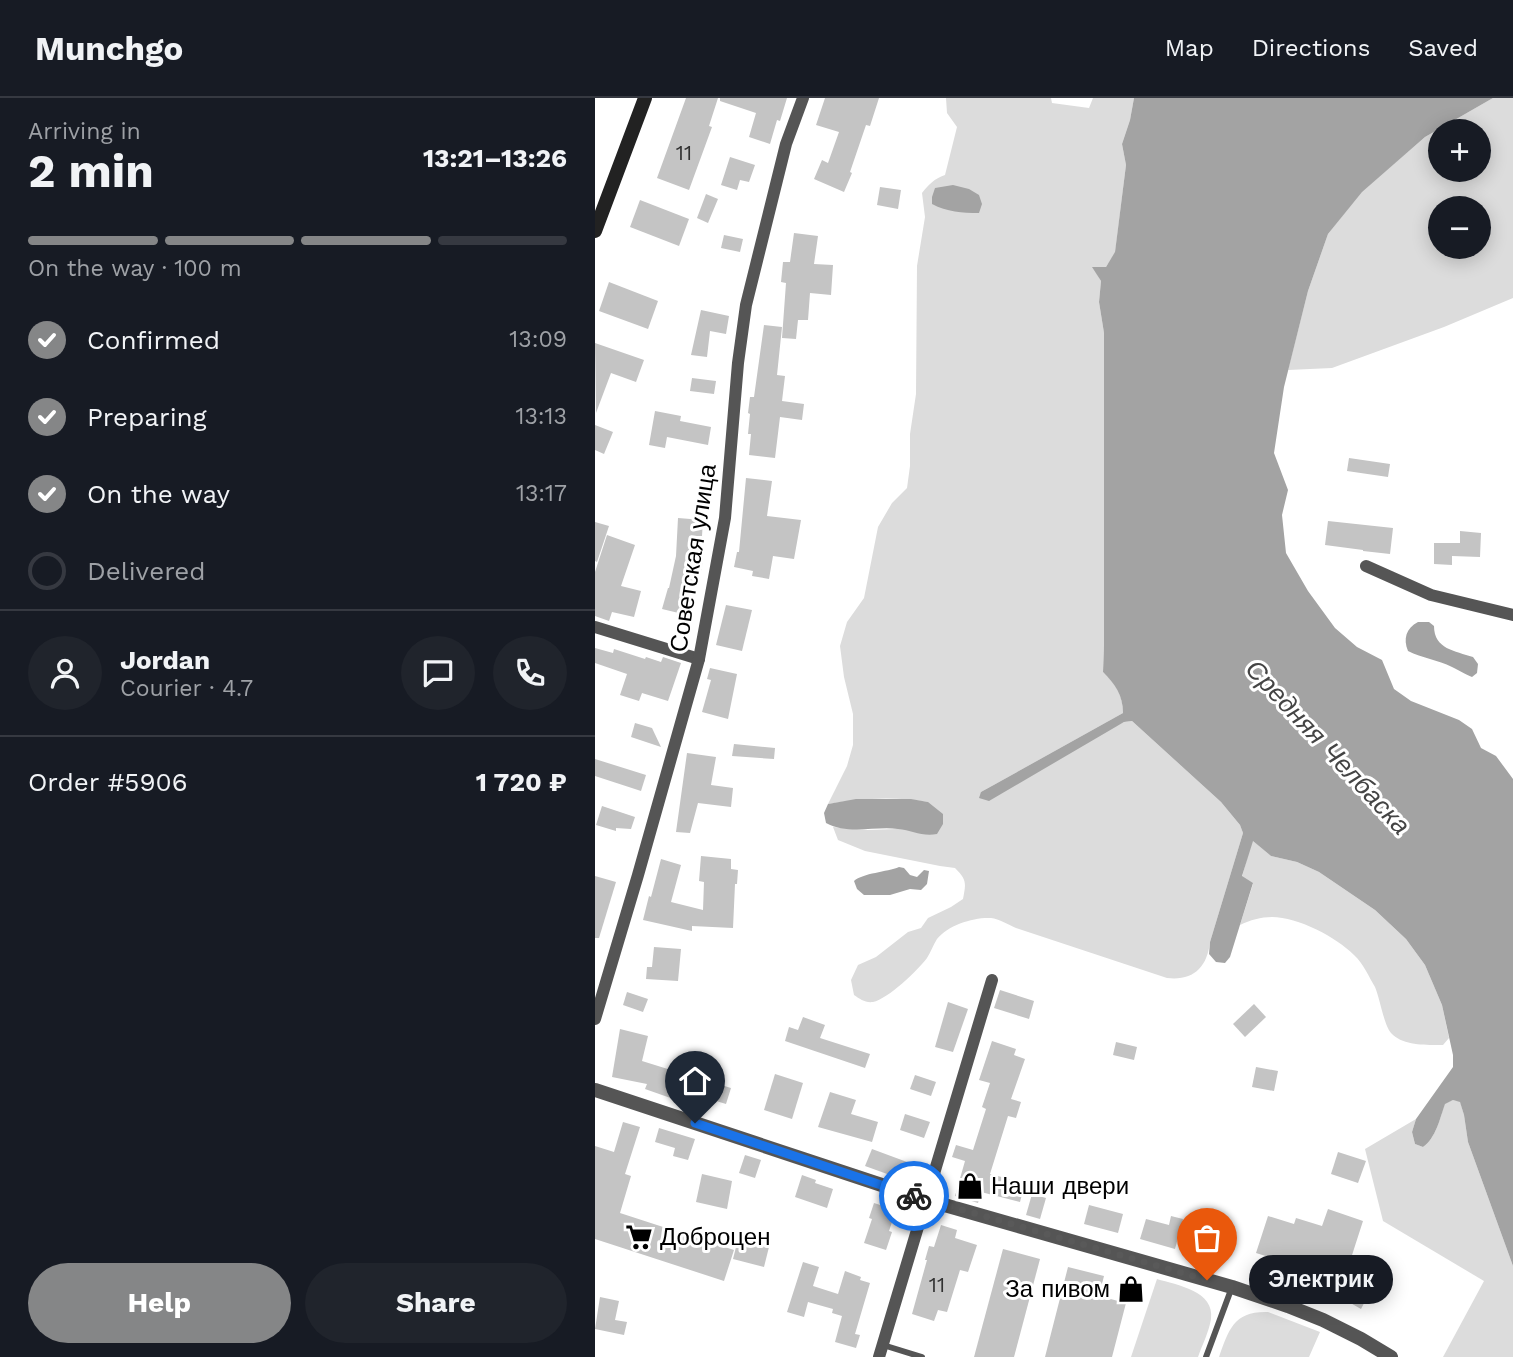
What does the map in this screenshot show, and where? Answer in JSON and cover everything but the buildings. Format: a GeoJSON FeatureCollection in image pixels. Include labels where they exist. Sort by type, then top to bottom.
{"type":"FeatureCollection","features":[{"type":"Feature","properties":{"kind":"main road"},"geometry":{"type":"LineString","coordinates":[[596,224],[645,98]]}},
{"type":"Feature","properties":{"kind":"street","name":"Советская улица"},"geometry":{"type":"LineString","coordinates":[[595,1019],[699,659],[725,518],[738,363],[746,305],[786,144],[803,98]]}},
{"type":"Feature","properties":{"kind":"street"},"geometry":{"type":"LineString","coordinates":[[1366,566],[1431,595],[1513,615]]}},
{"type":"Feature","properties":{"kind":"street"},"geometry":{"type":"LineString","coordinates":[[595,627],[699,659]]}},
{"type":"Feature","properties":{"kind":"street"},"geometry":{"type":"LineString","coordinates":[[881,1351],[992,981]]}},
{"type":"Feature","properties":{"kind":"street"},"geometry":{"type":"LineString","coordinates":[[595,1090],[927,1200],[1232,1287],[1324,1320],[1391,1357]]}},
{"type":"Feature","properties":{"kind":"lane"},"geometry":{"type":"LineString","coordinates":[[1206,1357],[1232,1287]]}},
{"type":"Feature","properties":{"kind":"lane"},"geometry":{"type":"LineString","coordinates":[[881,1351],[922,1357]]}},
{"type":"Feature","properties":{"kind":"shaded area"},"geometry":{"type":"Polygon","coordinates":[[[946,98],[1051,98],[1052,103],[1089,108],[1093,98],[1134,98],[1122,144],[1126,165],[1115,253],[1106,267],[1093,267],[1101,281],[1099,302],[1104,333],[1103,672],[1118,690],[1123,713],[981,792],[1124,722],[1132,721],[1221,802],[1240,825],[1243,833],[1206,959],[1197,971],[1184,977],[1167,978],[991,918],[984,918],[962,923],[942,934],[923,963],[887,996],[870,1002],[854,995],[851,980],[858,965],[876,957],[908,932],[921,928],[928,918],[963,899],[965,889],[964,879],[955,868],[865,851],[838,840],[833,827],[897,829],[928,802],[878,798],[828,804],[847,766],[853,745],[853,714],[840,646],[847,622],[864,598],[878,527],[892,503],[907,488],[910,434],[916,394],[917,266],[925,217],[922,193],[932,182],[945,175],[957,127],[947,113],[946,98]]]}},
{"type":"Feature","properties":{"kind":"shaded area"},"geometry":{"type":"Polygon","coordinates":[[[1493,98],[1513,98],[1513,298],[1444,327],[1332,368],[1288,370],[1308,291],[1328,234],[1361,192],[1428,135],[1428,182],[1491,182],[1491,119],[1456,119],[1493,98]]]}},
{"type":"Feature","properties":{"kind":"shaded area"},"geometry":{"type":"Polygon","coordinates":[[[1252,840],[1271,856],[1297,862],[1319,872],[1375,910],[1406,939],[1425,965],[1442,1005],[1449,1038],[1443,1045],[1408,1043],[1391,1033],[1375,987],[1363,966],[1346,948],[1327,935],[1305,924],[1282,918],[1260,918],[1240,925],[1253,884],[1242,877],[1252,840]]]}},
{"type":"Feature","properties":{"kind":"shaded area"},"geometry":{"type":"Polygon","coordinates":[[[1460,1101],[1468,1142],[1513,1266],[1513,1357],[1443,1357],[1484,1281],[1383,1221],[1365,1149],[1416,1119],[1412,1132],[1415,1144],[1423,1147],[1434,1133],[1445,1103],[1460,1101]]]}},
{"type":"Feature","properties":{"kind":"shaded area"},"geometry":{"type":"Polygon","coordinates":[[[1157,1279],[1193,1291],[1207,1302],[1211,1309],[1207,1334],[1198,1357],[1131,1357],[1157,1279]]]}},
{"type":"Feature","properties":{"kind":"shaded area"},"geometry":{"type":"Polygon","coordinates":[[[1257,1312],[1268,1312],[1320,1332],[1309,1357],[1219,1357],[1230,1330],[1240,1318],[1257,1312]]]}},
{"type":"Feature","properties":{"kind":"water","name":"Средняя Челбаска"},"geometry":{"type":"Polygon","coordinates":[[[1134,98],[1493,98],[1456,119],[1428,119],[1428,135],[1362,192],[1328,234],[1308,291],[1284,387],[1274,453],[1288,490],[1282,515],[1286,553],[1308,591],[1335,628],[1357,647],[1382,660],[1394,689],[1411,701],[1459,720],[1472,729],[1481,748],[1496,756],[1513,779],[1513,1266],[1468,1142],[1460,1102],[1453,1100],[1445,1104],[1431,1138],[1423,1147],[1415,1144],[1412,1132],[1416,1119],[1453,1067],[1453,1055],[1442,1005],[1425,965],[1406,939],[1375,910],[1319,872],[1297,862],[1271,856],[1253,841],[1242,876],[1253,883],[1230,957],[1225,963],[1216,962],[1209,954],[1210,942],[1243,833],[1240,825],[1221,802],[1132,721],[1124,722],[989,801],[979,798],[981,792],[1123,713],[1118,690],[1103,672],[1104,333],[1099,302],[1101,281],[1092,267],[1106,267],[1115,252],[1126,165],[1122,144],[1134,98]]]}},
{"type":"Feature","properties":{"kind":"water"},"geometry":{"type":"Polygon","coordinates":[[[953,185],[979,195],[982,204],[979,213],[943,209],[932,204],[935,188],[953,185]]]}},
{"type":"Feature","properties":{"kind":"water"},"geometry":{"type":"Polygon","coordinates":[[[1418,622],[1429,622],[1434,626],[1438,640],[1447,648],[1473,657],[1478,664],[1477,673],[1472,677],[1408,651],[1407,634],[1418,622]]]}},
{"type":"Feature","properties":{"kind":"water"},"geometry":{"type":"Polygon","coordinates":[[[856,799],[911,799],[928,802],[943,814],[943,824],[937,834],[932,835],[889,828],[843,829],[826,823],[824,813],[828,804],[856,799]]]}},
{"type":"Feature","properties":{"kind":"water"},"geometry":{"type":"Polygon","coordinates":[[[899,867],[917,877],[924,870],[929,871],[927,884],[921,890],[910,889],[890,895],[864,895],[857,889],[854,881],[858,878],[899,867]]]}},
{"type":"Feature","properties":{"kind":"way so far"},"geometry":{"type":"LineString","coordinates":[[914,1196],[1207,1280]]}},
{"type":"Feature","properties":{"kind":"place","name":"Наши двери"},"geometry":{"type":"Point","coordinates":[970,1186]}},
{"type":"Feature","properties":{"kind":"place","name":"Доброцен"},"geometry":{"type":"Point","coordinates":[639,1237]}},
{"type":"Feature","properties":{"kind":"place","name":"Электрик"},"geometry":{"type":"Point","coordinates":[1207,1280]}},
{"type":"Feature","properties":{"kind":"place","name":"За пивом"},"geometry":{"type":"Point","coordinates":[1131,1289]}},
{"type":"Feature","properties":{"kind":"route"},"geometry":{"type":"LineString","coordinates":[[695,1123],[914,1196]]}}]}
